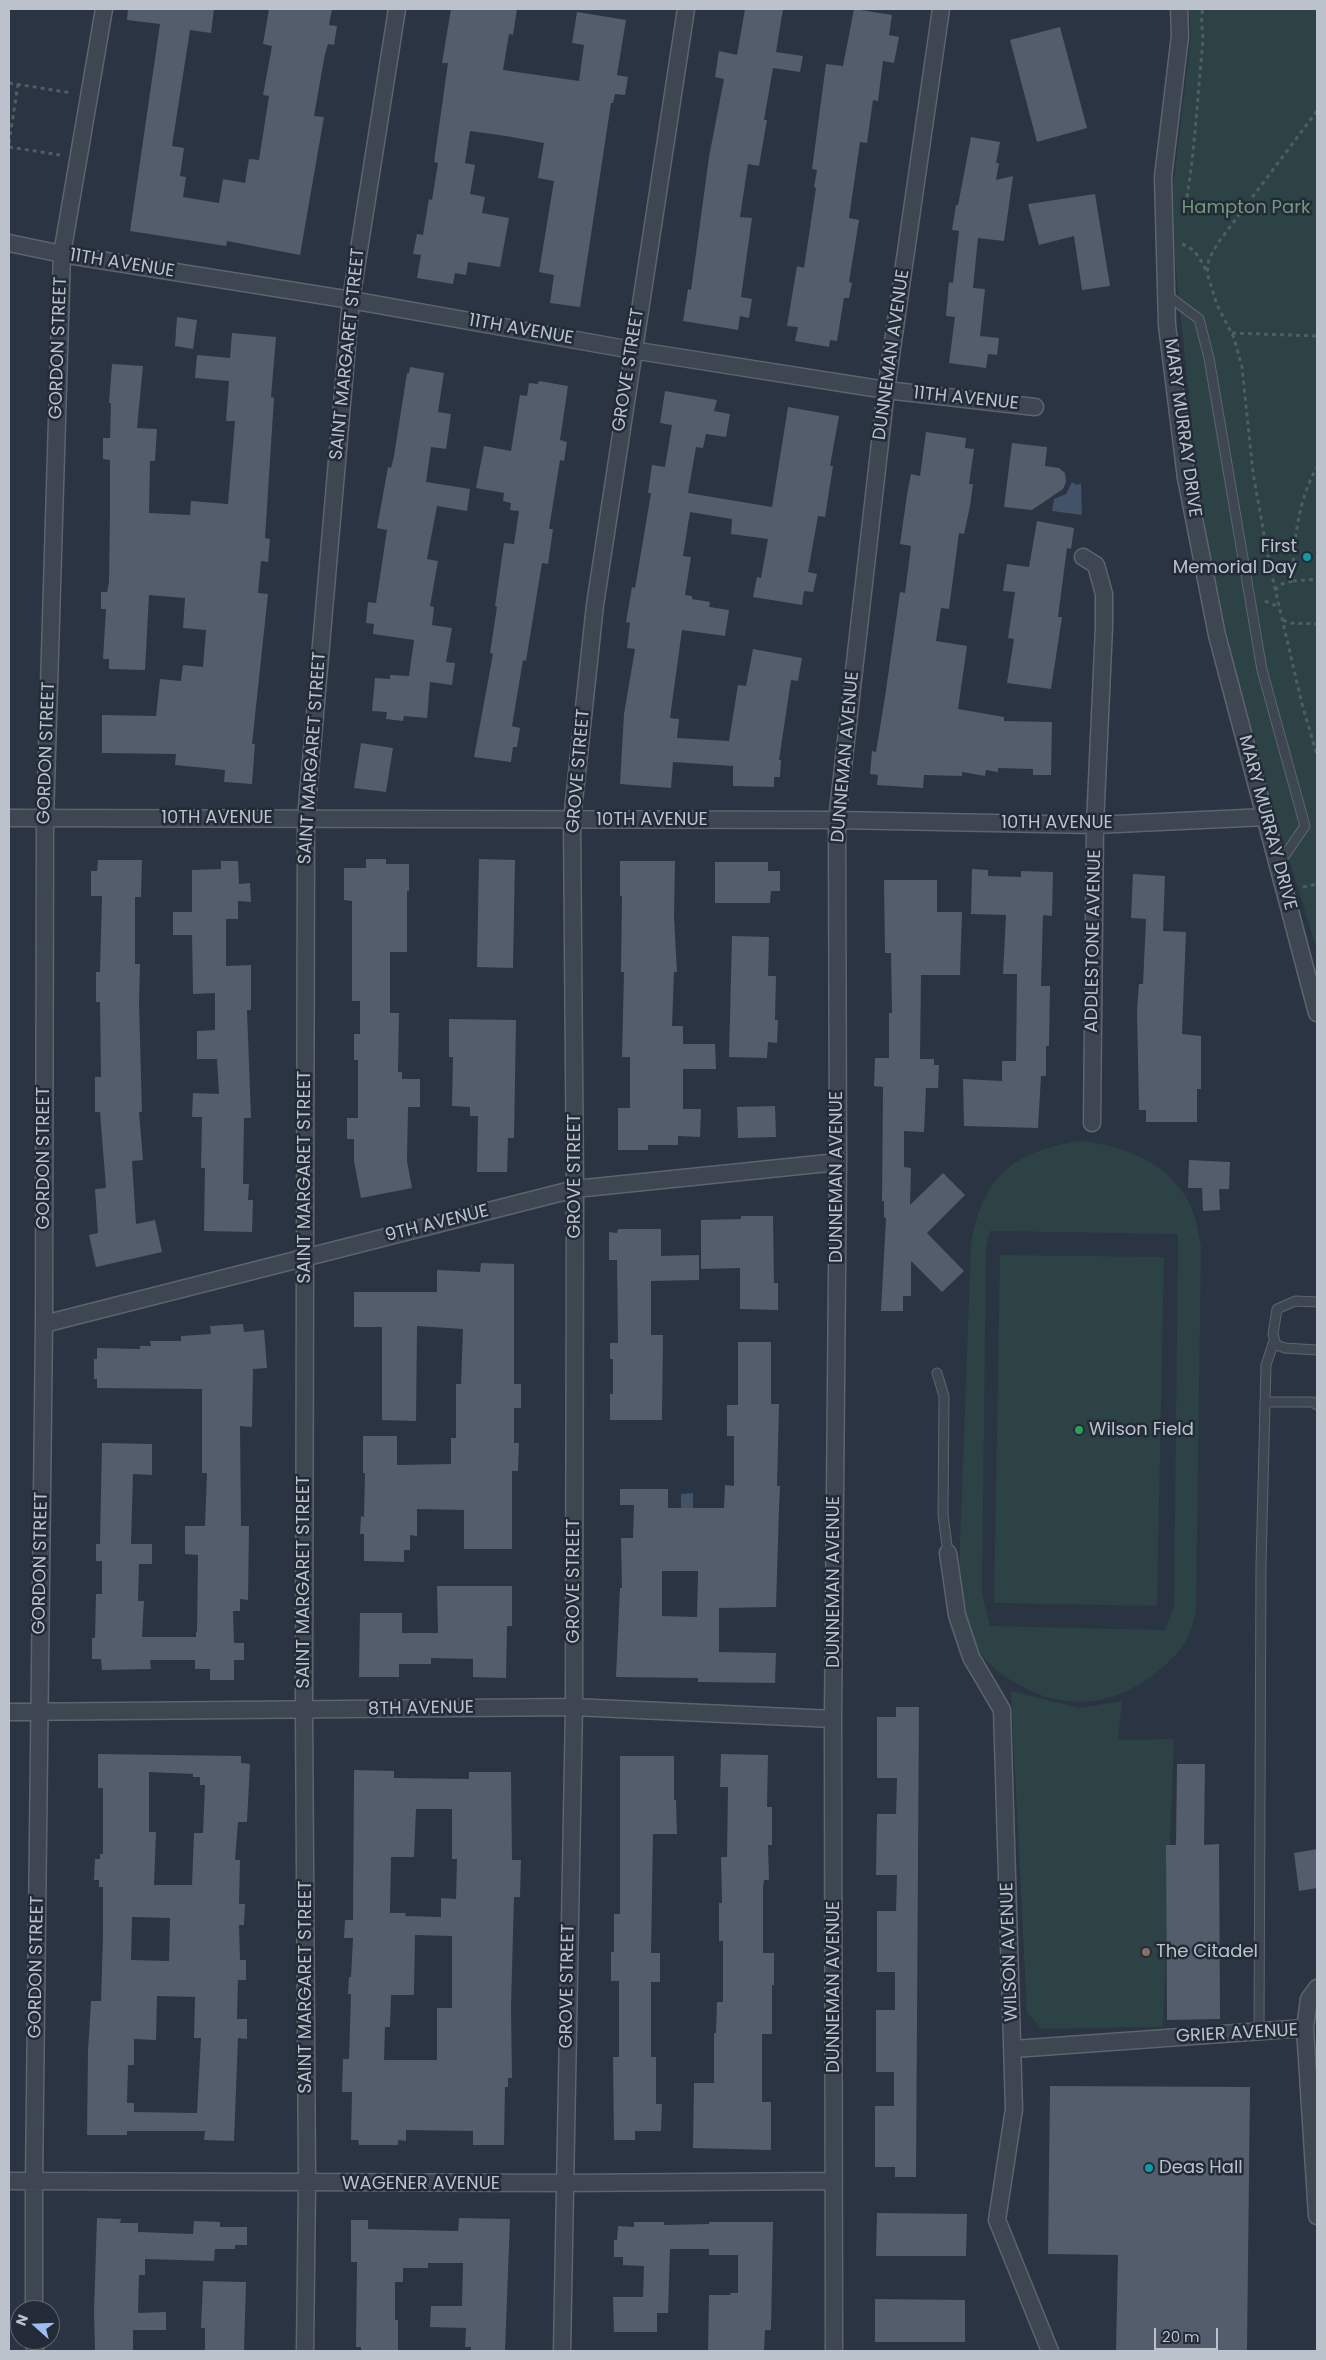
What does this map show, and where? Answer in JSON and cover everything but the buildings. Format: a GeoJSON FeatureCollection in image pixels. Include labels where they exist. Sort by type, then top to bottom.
{"type":"FeatureCollection","features":[{"type":"Feature","properties":{"kind":"street","name":"GORDON STREET"},"geometry":{"type":"LineString","coordinates":[[34,2300],[44,1324],[44,819],[62,254],[104,9]]}},
{"type":"Feature","properties":{"kind":"street","name":"SAINT MARGARET STREET"},"geometry":{"type":"LineString","coordinates":[[305,2351],[307,2184],[304,1711],[306,818],[351,300],[397,9]]}},
{"type":"Feature","properties":{"kind":"street","name":"GROVE STREET"},"geometry":{"type":"LineString","coordinates":[[562,2351],[574,1708],[575,1189],[572,820],[595,605],[632,350],[686,9]]}},
{"type":"Feature","properties":{"kind":"street","name":"DUNNEMAN AVENUE"},"geometry":{"type":"LineString","coordinates":[[834,2351],[833,1719],[838,1162],[837,820],[886,390],[941,9]]}},
{"type":"Feature","properties":{"kind":"street","name":"MARY MURRAY DRIVE"},"geometry":{"type":"LineString","coordinates":[[1178,9],[1180,36],[1163,177],[1167,325],[1186,478],[1217,636],[1317,1013]]}},
{"type":"Feature","properties":{"kind":"street","name":"11TH AVENUE"},"geometry":{"type":"LineString","coordinates":[[9,243],[62,254],[351,300],[632,350],[886,390],[1035,407]]}},
{"type":"Feature","properties":{"kind":"street","name":"ADDLESTONE AVENUE"},"geometry":{"type":"LineString","coordinates":[[1084,557],[1096,565],[1104,594],[1095,825],[1092,1123]]}},
{"type":"Feature","properties":{"kind":"street","name":"10TH AVENUE"},"geometry":{"type":"LineString","coordinates":[[9,818],[837,820],[1095,825],[1266,817]]}},
{"type":"Feature","properties":{"kind":"street","name":"9TH AVENUE"},"geometry":{"type":"LineString","coordinates":[[44,1324],[575,1189],[838,1162]]}},
{"type":"Feature","properties":{"kind":"street","name":"WILSON AVENUE"},"geometry":{"type":"LineString","coordinates":[[948,1553],[957,1616],[970,1658],[1002,1710],[1014,2048],[1014,2109],[997,2220],[1050,2351]]}},
{"type":"Feature","properties":{"kind":"street","name":"8TH AVENUE"},"geometry":{"type":"LineString","coordinates":[[9,1712],[574,1708],[833,1719]]}},
{"type":"Feature","properties":{"kind":"street"},"geometry":{"type":"LineString","coordinates":[[1305,2028],[1308,1999],[1317,1988]]}},
{"type":"Feature","properties":{"kind":"street","name":"GRIER AVENUE"},"geometry":{"type":"LineString","coordinates":[[1014,2048],[1305,2028],[1317,2216]]}},
{"type":"Feature","properties":{"kind":"street","name":"WAGENER AVENUE"},"geometry":{"type":"LineString","coordinates":[[9,2181],[564,2184],[834,2181]]}},
{"type":"Feature","properties":{"kind":"lane"},"geometry":{"type":"LineString","coordinates":[[1166,295],[1199,319],[1209,358],[1262,670],[1305,826],[1278,865]]}},
{"type":"Feature","properties":{"kind":"lane"},"geometry":{"type":"LineString","coordinates":[[1259,2031],[1261,1564],[1266,1365],[1274,1341],[1274,1320],[1277,1309],[1295,1301],[1317,1302]]}},
{"type":"Feature","properties":{"kind":"lane"},"geometry":{"type":"LineString","coordinates":[[1274,1341],[1276,1345],[1285,1348],[1317,1350]]}},
{"type":"Feature","properties":{"kind":"lane"},"geometry":{"type":"LineString","coordinates":[[937,1373],[944,1396],[944,1515],[948,1553]]}},
{"type":"Feature","properties":{"kind":"lane"},"geometry":{"type":"LineString","coordinates":[[1265,1402],[1312,1402],[1317,1405]]}},
{"type":"Feature","properties":{"kind":"path"},"geometry":{"type":"LineString","coordinates":[[1184,216],[1190,182],[1203,41],[1201,16],[1203,9]]}},
{"type":"Feature","properties":{"kind":"path"},"geometry":{"type":"LineString","coordinates":[[9,83],[89,96]]}},
{"type":"Feature","properties":{"kind":"path"},"geometry":{"type":"LineString","coordinates":[[9,143],[18,84]]}},
{"type":"Feature","properties":{"kind":"path"},"geometry":{"type":"LineString","coordinates":[[1207,272],[1209,259],[1218,243],[1317,111]]}},
{"type":"Feature","properties":{"kind":"path"},"geometry":{"type":"LineString","coordinates":[[9,147],[78,158]]}},
{"type":"Feature","properties":{"kind":"path"},"geometry":{"type":"LineString","coordinates":[[1181,244],[1182,234]]}},
{"type":"Feature","properties":{"kind":"path"},"geometry":{"type":"LineString","coordinates":[[1175,244],[1190,247],[1198,254],[1207,272],[1217,305],[1232,333],[1242,367],[1253,473],[1275,590],[1302,704],[1317,755]]}},
{"type":"Feature","properties":{"kind":"path"},"geometry":{"type":"LineString","coordinates":[[1232,333],[1317,336]]}},
{"type":"Feature","properties":{"kind":"path"},"geometry":{"type":"LineString","coordinates":[[1293,581],[1293,565],[1300,514],[1317,468]]}},
{"type":"Feature","properties":{"kind":"path"},"geometry":{"type":"LineString","coordinates":[[1275,590],[1282,584],[1293,581],[1317,579]]}},
{"type":"Feature","properties":{"kind":"path"},"geometry":{"type":"LineString","coordinates":[[1274,605],[1278,604]]}},
{"type":"Feature","properties":{"kind":"path"},"geometry":{"type":"LineString","coordinates":[[1282,620],[1291,623],[1317,624]]}},
{"type":"Feature","properties":{"kind":"path"},"geometry":{"type":"LineString","coordinates":[[1298,888],[1317,884]]}},
{"type":"Feature","properties":{"kind":"green space","name":"Hampton Park"},"geometry":{"type":"Polygon","coordinates":[[[1189,9],[1317,9],[1317,951],[1277,820],[1233,661],[1211,560],[1198,485],[1175,261],[1173,189],[1191,35],[1189,9]]]}},
{"type":"Feature","properties":{"kind":"green space"},"geometry":{"type":"Polygon","coordinates":[[[1080,1141],[1097,1143],[1129,1152],[1157,1167],[1181,1189],[1190,1204],[1201,1246],[1196,1612],[1194,1620],[1187,1639],[1181,1648],[1167,1664],[1147,1680],[1113,1697],[1095,1701],[1076,1702],[1057,1700],[1039,1694],[1011,1680],[989,1664],[977,1648],[970,1634],[959,1601],[971,1243],[976,1220],[993,1184],[1005,1171],[1020,1160],[1057,1146],[1080,1141]],[[990,1231],[986,1248],[982,1594],[990,1626],[1165,1630],[1174,1607],[1178,1234],[990,1231]]]}},
{"type":"Feature","properties":{"kind":"green space","name":"Wilson Field"},"geometry":{"type":"Polygon","coordinates":[[[1000,1255],[1164,1257],[1157,1606],[994,1603],[1000,1255]]]}},
{"type":"Feature","properties":{"kind":"green space"},"geometry":{"type":"Polygon","coordinates":[[[1011,1691],[1080,1708],[1122,1701],[1118,1740],[1174,1739],[1163,2027],[1042,2029],[1027,2013],[1011,1691]]]}},
{"type":"Feature","properties":{"kind":"water"},"geometry":{"type":"Polygon","coordinates":[[[1072,482],[1077,485],[1081,483],[1082,515],[1052,511],[1054,499],[1066,494],[1072,482]]]}},
{"type":"Feature","properties":{"kind":"water"},"geometry":{"type":"Polygon","coordinates":[[[693,1493],[693,1524],[681,1524],[681,1494],[693,1493]]]}},
{"type":"Feature","properties":{"kind":"place","name":"First Memorial Day"},"geometry":{"type":"Point","coordinates":[1307,557]}},
{"type":"Feature","properties":{"kind":"place","name":"Wilson Field"},"geometry":{"type":"Point","coordinates":[1079,1430]}},
{"type":"Feature","properties":{"kind":"place","name":"The Citadel"},"geometry":{"type":"Point","coordinates":[1146,1952]}},
{"type":"Feature","properties":{"kind":"place","name":"Deas Hall"},"geometry":{"type":"Point","coordinates":[1149,2168]}}]}
